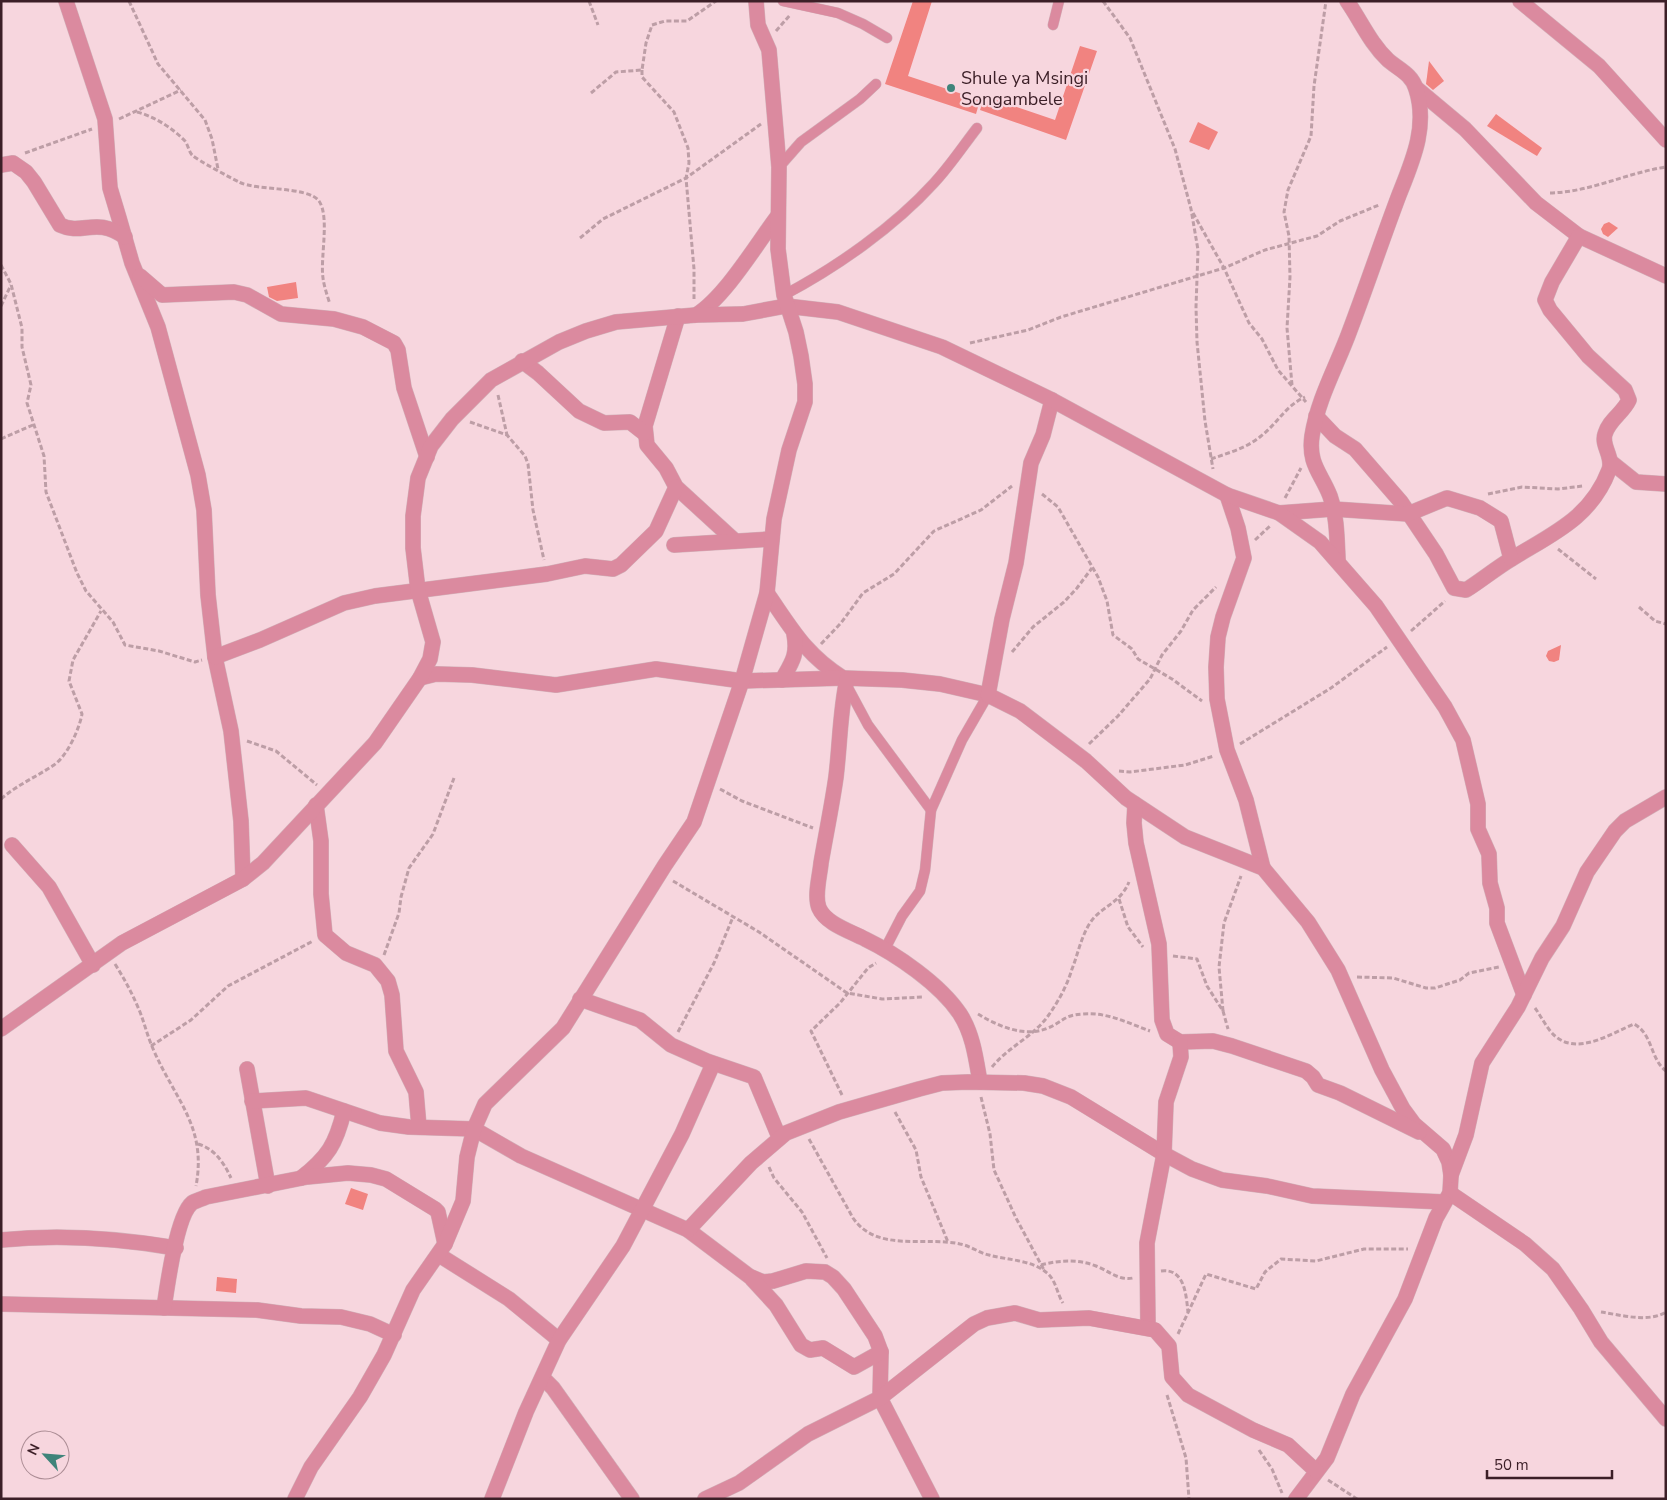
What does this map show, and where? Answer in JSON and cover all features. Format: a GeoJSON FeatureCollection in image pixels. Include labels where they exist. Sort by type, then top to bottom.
{"type":"FeatureCollection","features":[{"type":"Feature","properties":{"kind":"street"},"geometry":{"type":"LineString","coordinates":[[66,1],[98,96],[105,125],[110,188],[136,273],[158,327],[198,475],[204,510],[208,595],[214,657],[232,738],[241,821],[243,879]]}},
{"type":"Feature","properties":{"kind":"street"},"geometry":{"type":"LineString","coordinates":[[295,1499],[311,1467],[360,1397],[394,1335],[413,1290],[442,1249],[463,1201],[468,1157],[474,1129],[485,1104],[564,1028],[580,999],[660,872],[694,822],[710,780],[742,681],[767,593],[772,539],[789,450],[805,402],[805,384],[796,332],[785,300],[778,249],[778,167],[769,50],[758,25],[756,1]]}},
{"type":"Feature","properties":{"kind":"street"},"geometry":{"type":"LineString","coordinates":[[1338,560],[1337,532],[1330,496],[1312,462],[1311,446],[1316,416],[1416,151],[1421,126],[1416,88],[1410,76],[1388,60],[1368,38],[1347,1]]}},
{"type":"Feature","properties":{"kind":"street"},"geometry":{"type":"LineString","coordinates":[[1520,1],[1599,66],[1666,140]]}},
{"type":"Feature","properties":{"kind":"street"},"geometry":{"type":"LineString","coordinates":[[1416,88],[1465,130],[1528,194],[1579,236],[1666,276]]}},
{"type":"Feature","properties":{"kind":"street"},"geometry":{"type":"LineString","coordinates":[[1421,126],[1442,110]]}},
{"type":"Feature","properties":{"kind":"street"},"geometry":{"type":"LineString","coordinates":[[4,164],[12,163],[26,172],[60,225],[74,229],[104,226],[113,229],[125,237]]}},
{"type":"Feature","properties":{"kind":"street"},"geometry":{"type":"LineString","coordinates":[[695,315],[705,309],[724,288],[777,217]]}},
{"type":"Feature","properties":{"kind":"street"},"geometry":{"type":"LineString","coordinates":[[1579,236],[1552,282],[1545,300],[1566,330],[1628,394],[1626,406],[1605,433],[1604,440],[1611,462],[1636,482],[1666,484]]}},
{"type":"Feature","properties":{"kind":"street"},"geometry":{"type":"LineString","coordinates":[[136,273],[162,294],[234,292],[247,295],[290,317],[334,319],[363,328],[394,343],[398,350],[404,388],[427,457]]}},
{"type":"Feature","properties":{"kind":"street"},"geometry":{"type":"LineString","coordinates":[[1,1029],[122,943],[243,879],[263,863],[375,743],[420,678],[430,659],[433,642],[418,590],[413,548],[418,478],[431,446],[452,419],[495,377],[522,361],[586,331],[616,322],[678,316],[743,314],[785,300],[838,312],[942,347],[1052,400],[1222,492],[1278,512],[1320,542],[1338,560],[1376,606],[1445,707],[1463,740],[1478,804],[1478,829],[1489,854],[1490,883],[1497,908],[1497,923],[1512,964],[1526,992]]}},
{"type":"Feature","properties":{"kind":"street"},"geometry":{"type":"LineString","coordinates":[[678,316],[644,433],[647,445],[666,468],[676,487],[735,541]]}},
{"type":"Feature","properties":{"kind":"street"},"geometry":{"type":"LineString","coordinates":[[522,361],[538,372],[579,411],[604,423],[630,422],[644,433]]}},
{"type":"Feature","properties":{"kind":"street"},"geometry":{"type":"LineString","coordinates":[[988,695],[1002,619],[1016,563],[1030,473],[1048,421],[1052,400]]}},
{"type":"Feature","properties":{"kind":"street"},"geometry":{"type":"LineString","coordinates":[[1316,416],[1335,436],[1356,449],[1364,458],[1401,502],[1436,554],[1450,583],[1454,588],[1466,590],[1511,558],[1545,540],[1576,518],[1599,488],[1611,462]]}},
{"type":"Feature","properties":{"kind":"street"},"geometry":{"type":"LineString","coordinates":[[214,657],[260,640],[344,603],[375,596],[547,574],[585,566],[613,569],[621,565],[656,531],[676,487]]}},
{"type":"Feature","properties":{"kind":"street"},"geometry":{"type":"LineString","coordinates":[[1222,492],[1244,558],[1222,617],[1218,637],[1216,676],[1219,713],[1227,750],[1246,800],[1263,868],[1308,922],[1340,972],[1382,1070],[1403,1109],[1424,1134],[1443,1149],[1452,1174]]}},
{"type":"Feature","properties":{"kind":"street"},"geometry":{"type":"LineString","coordinates":[[1278,512],[1332,509],[1408,514],[1447,498],[1480,508],[1501,521],[1511,558]]}},
{"type":"Feature","properties":{"kind":"street"},"geometry":{"type":"LineString","coordinates":[[674,546],[772,539]]}},
{"type":"Feature","properties":{"kind":"street"},"geometry":{"type":"LineString","coordinates":[[767,593],[794,634],[810,652],[824,666],[845,680]]}},
{"type":"Feature","properties":{"kind":"street"},"geometry":{"type":"LineString","coordinates":[[782,680],[793,662],[797,649],[794,634]]}},
{"type":"Feature","properties":{"kind":"street"},"geometry":{"type":"LineString","coordinates":[[420,678],[436,674],[480,675],[529,683],[556,685],[656,669],[742,681],[915,681],[988,695],[1020,711],[1080,757],[1135,804],[1185,837],[1263,868]]}},
{"type":"Feature","properties":{"kind":"street"},"geometry":{"type":"LineString","coordinates":[[845,680],[836,775],[820,869],[818,907],[824,916],[837,925],[887,950],[943,996],[959,1013],[968,1030],[979,1082]]}},
{"type":"Feature","properties":{"kind":"street"},"geometry":{"type":"LineString","coordinates":[[1296,1499],[1327,1458],[1353,1394],[1404,1299],[1436,1218],[1447,1197],[1452,1174],[1466,1136],[1482,1063],[1526,992],[1542,958],[1563,926],[1587,872],[1610,837],[1625,821],[1666,797]]}},
{"type":"Feature","properties":{"kind":"street"},"geometry":{"type":"LineString","coordinates":[[1135,804],[1136,843],[1156,925],[1162,1020],[1164,1029],[1176,1040],[1180,1063],[1170,1086],[1166,1102],[1164,1154],[1147,1243],[1148,1327]]}},
{"type":"Feature","properties":{"kind":"street"},"geometry":{"type":"LineString","coordinates":[[316,805],[321,840],[321,894],[325,935],[346,953],[375,965],[388,981],[392,995],[396,1051],[416,1092],[419,1127]]}},
{"type":"Feature","properties":{"kind":"street"},"geometry":{"type":"LineString","coordinates":[[12,845],[49,887],[92,965]]}},
{"type":"Feature","properties":{"kind":"street"},"geometry":{"type":"LineString","coordinates":[[580,999],[640,1020],[671,1045],[713,1064],[754,1077],[779,1137]]}},
{"type":"Feature","properties":{"kind":"street"},"geometry":{"type":"LineString","coordinates":[[1176,1040],[1213,1041],[1306,1072],[1314,1077],[1318,1085],[1340,1093],[1424,1134]]}},
{"type":"Feature","properties":{"kind":"street"},"geometry":{"type":"LineString","coordinates":[[492,1499],[513,1441],[559,1340],[601,1282],[623,1246],[640,1210],[682,1134],[713,1064]]}},
{"type":"Feature","properties":{"kind":"street"},"geometry":{"type":"LineString","coordinates":[[247,1069],[268,1186]]}},
{"type":"Feature","properties":{"kind":"street"},"geometry":{"type":"LineString","coordinates":[[688,1230],[779,1137],[806,1124],[849,1109],[942,1083],[979,1082],[1043,1086],[1071,1097],[1192,1169],[1222,1180],[1267,1186],[1312,1196],[1447,1197],[1525,1244],[1553,1269],[1601,1342],[1666,1419]]}},
{"type":"Feature","properties":{"kind":"street"},"geometry":{"type":"LineString","coordinates":[[252,1101],[289,1097],[306,1098],[380,1123],[419,1127],[474,1129],[521,1156],[688,1230],[749,1276],[776,1306],[801,1345],[808,1349],[823,1348],[854,1367],[881,1352]]}},
{"type":"Feature","properties":{"kind":"street"},"geometry":{"type":"LineString","coordinates":[[300,1178],[320,1163],[334,1144],[344,1111]]}},
{"type":"Feature","properties":{"kind":"street"},"geometry":{"type":"LineString","coordinates":[[164,1308],[184,1214],[192,1203],[206,1197],[268,1186],[300,1178],[348,1173],[372,1175],[386,1179],[436,1209],[438,1212],[442,1249],[509,1299],[559,1340]]}},
{"type":"Feature","properties":{"kind":"street"},"geometry":{"type":"LineString","coordinates":[[1,1240],[38,1237],[124,1240],[176,1248]]}},
{"type":"Feature","properties":{"kind":"street"},"geometry":{"type":"LineString","coordinates":[[749,1276],[763,1282],[814,1270],[825,1272],[834,1277],[865,1320],[881,1352],[880,1398],[932,1499]]}},
{"type":"Feature","properties":{"kind":"street"},"geometry":{"type":"LineString","coordinates":[[1,1304],[258,1310],[301,1316],[341,1317],[370,1324],[394,1335]]}},
{"type":"Feature","properties":{"kind":"street"},"geometry":{"type":"LineString","coordinates":[[705,1499],[739,1483],[808,1434],[880,1398],[952,1340],[987,1318],[1015,1313],[1046,1321],[1089,1318],[1148,1327],[1162,1334],[1169,1346],[1169,1368],[1172,1377],[1188,1395],[1253,1430],[1288,1445],[1316,1471]]}},
{"type":"Feature","properties":{"kind":"street"},"geometry":{"type":"LineString","coordinates":[[543,1378],[600,1452],[632,1499]]}},
{"type":"Feature","properties":{"kind":"lane"},"geometry":{"type":"LineString","coordinates":[[783,1],[838,13],[863,24],[886,38]]}},
{"type":"Feature","properties":{"kind":"lane"},"geometry":{"type":"LineString","coordinates":[[1053,25],[1059,1]]}},
{"type":"Feature","properties":{"kind":"lane"},"geometry":{"type":"LineString","coordinates":[[778,167],[801,142],[860,100],[876,84]]}},
{"type":"Feature","properties":{"kind":"lane"},"geometry":{"type":"LineString","coordinates":[[785,300],[892,222],[936,181],[977,128]]}},
{"type":"Feature","properties":{"kind":"lane"},"geometry":{"type":"LineString","coordinates":[[845,680],[868,726],[931,810]]}},
{"type":"Feature","properties":{"kind":"lane"},"geometry":{"type":"LineString","coordinates":[[887,950],[902,916],[916,899],[923,882],[931,810],[962,740],[988,695]]}},
{"type":"Feature","properties":{"kind":"path"},"geometry":{"type":"LineString","coordinates":[[129,1],[158,64],[205,120],[212,139],[218,169]]}},
{"type":"Feature","properties":{"kind":"path"},"geometry":{"type":"LineString","coordinates":[[589,1],[598,24]]}},
{"type":"Feature","properties":{"kind":"path"},"geometry":{"type":"LineString","coordinates":[[695,315],[694,269],[686,178],[688,156],[683,131],[674,112],[642,77],[642,70],[646,43],[652,25],[665,22],[687,21],[716,1]]}},
{"type":"Feature","properties":{"kind":"path"},"geometry":{"type":"LineString","coordinates":[[1103,1],[1130,38],[1175,149],[1191,211],[1198,250],[1197,342],[1204,414],[1211,459],[1222,492]]}},
{"type":"Feature","properties":{"kind":"path"},"geometry":{"type":"LineString","coordinates":[[1292,385],[1287,328],[1290,276],[1289,242],[1284,212],[1285,202],[1311,136],[1314,86],[1326,1]]}},
{"type":"Feature","properties":{"kind":"path"},"geometry":{"type":"LineString","coordinates":[[766,43],[799,5]]}},
{"type":"Feature","properties":{"kind":"path"},"geometry":{"type":"LineString","coordinates":[[591,94],[616,72],[642,70]]}},
{"type":"Feature","properties":{"kind":"path"},"geometry":{"type":"LineString","coordinates":[[4,164],[68,136],[105,125],[137,112],[180,90]]}},
{"type":"Feature","properties":{"kind":"path"},"geometry":{"type":"LineString","coordinates":[[137,112],[154,118],[167,126],[183,139],[194,157],[247,186],[292,191],[319,201],[323,215],[322,277],[334,319]]}},
{"type":"Feature","properties":{"kind":"path"},"geometry":{"type":"LineString","coordinates":[[580,238],[603,219],[686,178],[773,115]]}},
{"type":"Feature","properties":{"kind":"path"},"geometry":{"type":"LineString","coordinates":[[1528,194],[1570,193],[1610,183],[1638,172],[1666,167]]}},
{"type":"Feature","properties":{"kind":"path"},"geometry":{"type":"LineString","coordinates":[[942,347],[1006,336],[1061,317],[1138,296],[1224,268],[1265,250],[1316,236],[1340,222],[1359,215],[1400,194]]}},
{"type":"Feature","properties":{"kind":"path"},"geometry":{"type":"LineString","coordinates":[[1191,211],[1224,268],[1249,323],[1262,339],[1278,370],[1316,416]]}},
{"type":"Feature","properties":{"kind":"path"},"geometry":{"type":"LineString","coordinates":[[1,265],[11,284],[22,328],[22,347],[31,385],[27,403],[44,456],[46,492],[76,573],[86,591],[101,611],[113,622],[125,645],[159,651],[195,662],[214,657]]}},
{"type":"Feature","properties":{"kind":"path"},"geometry":{"type":"LineString","coordinates":[[1,306],[11,284]]}},
{"type":"Feature","properties":{"kind":"path"},"geometry":{"type":"LineString","coordinates":[[495,377],[495,386],[507,435]]}},
{"type":"Feature","properties":{"kind":"path"},"geometry":{"type":"LineString","coordinates":[[1211,459],[1248,445],[1260,438],[1287,407],[1303,398]]}},
{"type":"Feature","properties":{"kind":"path"},"geometry":{"type":"LineString","coordinates":[[452,419],[471,422],[507,435],[526,456],[533,510],[547,574]]}},
{"type":"Feature","properties":{"kind":"path"},"geometry":{"type":"LineString","coordinates":[[1,440],[33,425]]}},
{"type":"Feature","properties":{"kind":"path"},"geometry":{"type":"LineString","coordinates":[[1243,552],[1268,529],[1311,446]]}},
{"type":"Feature","properties":{"kind":"path"},"geometry":{"type":"LineString","coordinates":[[810,652],[834,631],[863,594],[894,574],[934,531],[980,510],[1030,473],[1058,507],[1092,568],[1107,601],[1113,635],[1132,649],[1138,659],[1155,668],[1219,713]]}},
{"type":"Feature","properties":{"kind":"path"},"geometry":{"type":"LineString","coordinates":[[1485,495],[1522,487],[1558,489],[1581,486],[1599,488]]}},
{"type":"Feature","properties":{"kind":"path"},"geometry":{"type":"LineString","coordinates":[[1545,540],[1591,573],[1596,579]]}},
{"type":"Feature","properties":{"kind":"path"},"geometry":{"type":"LineString","coordinates":[[1010,655],[1033,627],[1064,602],[1092,568]]}},
{"type":"Feature","properties":{"kind":"path"},"geometry":{"type":"LineString","coordinates":[[1080,757],[1088,745],[1150,680],[1155,668],[1193,610],[1221,583]]}},
{"type":"Feature","properties":{"kind":"path"},"geometry":{"type":"LineString","coordinates":[[1097,771],[1130,772],[1185,766],[1227,750],[1254,736],[1331,688],[1414,629],[1452,596],[1466,590]]}},
{"type":"Feature","properties":{"kind":"path"},"geometry":{"type":"LineString","coordinates":[[1639,607],[1655,622],[1666,624]]}},
{"type":"Feature","properties":{"kind":"path"},"geometry":{"type":"LineString","coordinates":[[1,799],[14,788],[54,765],[72,739],[82,714],[70,681],[73,660],[101,611]]}},
{"type":"Feature","properties":{"kind":"path"},"geometry":{"type":"LineString","coordinates":[[232,738],[276,751],[328,793]]}},
{"type":"Feature","properties":{"kind":"path"},"geometry":{"type":"LineString","coordinates":[[380,970],[399,913],[400,897],[409,868],[433,834],[454,778]]}},
{"type":"Feature","properties":{"kind":"path"},"geometry":{"type":"LineString","coordinates":[[710,780],[723,792],[742,801],[826,833]]}},
{"type":"Feature","properties":{"kind":"path"},"geometry":{"type":"LineString","coordinates":[[1232,1046],[1223,1011],[1219,967],[1224,924],[1246,861]]}},
{"type":"Feature","properties":{"kind":"path"},"geometry":{"type":"LineString","coordinates":[[660,872],[733,918],[759,932],[847,993],[882,999],[943,996]]}},
{"type":"Feature","properties":{"kind":"path"},"geometry":{"type":"LineString","coordinates":[[1074,1318],[1057,1293],[1051,1277],[1045,1271],[1016,1218],[994,1170],[990,1134],[979,1082],[1008,1050],[1034,1032],[1055,1007],[1069,978],[1080,944],[1091,922],[1126,890],[1130,876]]}},
{"type":"Feature","properties":{"kind":"path"},"geometry":{"type":"LineString","coordinates":[[1118,899],[1128,927],[1141,945],[1159,954],[1197,959],[1208,986],[1223,1011]]}},
{"type":"Feature","properties":{"kind":"path"},"geometry":{"type":"LineString","coordinates":[[671,1045],[714,963],[733,918]]}},
{"type":"Feature","properties":{"kind":"path"},"geometry":{"type":"LineString","coordinates":[[151,1046],[191,1020],[228,986],[325,935]]}},
{"type":"Feature","properties":{"kind":"path"},"geometry":{"type":"LineString","coordinates":[[849,1109],[811,1032],[868,968],[887,950]]}},
{"type":"Feature","properties":{"kind":"path"},"geometry":{"type":"LineString","coordinates":[[109,953],[129,987],[151,1046],[174,1087],[198,1144],[200,1164],[192,1203]]}},
{"type":"Feature","properties":{"kind":"path"},"geometry":{"type":"LineString","coordinates":[[1340,972],[1362,978],[1402,979],[1426,988],[1435,988],[1460,980],[1478,970],[1512,964]]}},
{"type":"Feature","properties":{"kind":"path"},"geometry":{"type":"LineString","coordinates":[[1526,992],[1553,1035],[1560,1040],[1587,1043],[1634,1024],[1647,1036],[1655,1059],[1666,1071]]}},
{"type":"Feature","properties":{"kind":"path"},"geometry":{"type":"LineString","coordinates":[[974,1012],[1009,1029],[1034,1032],[1047,1029],[1069,1015],[1108,1015],[1176,1040]]}},
{"type":"Feature","properties":{"kind":"path"},"geometry":{"type":"LineString","coordinates":[[887,1098],[916,1150],[921,1178],[948,1243]]}},
{"type":"Feature","properties":{"kind":"path"},"geometry":{"type":"LineString","coordinates":[[806,1124],[814,1150],[857,1224],[881,1239],[960,1244],[988,1255],[1000,1256],[1045,1271]]}},
{"type":"Feature","properties":{"kind":"path"},"geometry":{"type":"LineString","coordinates":[[198,1144],[215,1153],[226,1166],[237,1192]]}},
{"type":"Feature","properties":{"kind":"path"},"geometry":{"type":"LineString","coordinates":[[763,1152],[774,1178],[802,1212],[815,1234],[834,1277]]}},
{"type":"Feature","properties":{"kind":"path"},"geometry":{"type":"LineString","coordinates":[[1169,1352],[1206,1274],[1256,1289],[1265,1272],[1285,1258],[1316,1261],[1374,1248],[1424,1250]]}},
{"type":"Feature","properties":{"kind":"path"},"geometry":{"type":"LineString","coordinates":[[1036,1267],[1053,1262],[1079,1261],[1126,1278],[1171,1271],[1179,1277],[1186,1293],[1188,1313]]}},
{"type":"Feature","properties":{"kind":"path"},"geometry":{"type":"LineString","coordinates":[[1581,1309],[1642,1318],[1660,1316],[1666,1312]]}},
{"type":"Feature","properties":{"kind":"path"},"geometry":{"type":"LineString","coordinates":[[1169,1368],[1168,1400],[1186,1458],[1189,1499]]}},
{"type":"Feature","properties":{"kind":"path"},"geometry":{"type":"LineString","coordinates":[[1253,1430],[1256,1444],[1272,1469],[1284,1499]]}},
{"type":"Feature","properties":{"kind":"path"},"geometry":{"type":"LineString","coordinates":[[1316,1471],[1357,1499]]}},
{"type":"Feature","properties":{"kind":"building"},"geometry":{"type":"Polygon","coordinates":[[[913,1],[932,1],[908,76],[980,100],[976,114],[885,84],[913,1]]]}},
{"type":"Feature","properties":{"kind":"building"},"geometry":{"type":"Polygon","coordinates":[[[1080,46],[1097,51],[1066,140],[980,110],[985,96],[1055,120],[1080,46]]]}},
{"type":"Feature","properties":{"kind":"building"},"geometry":{"type":"Polygon","coordinates":[[[1429,61],[1444,81],[1433,90],[1426,84],[1429,61]]]}},
{"type":"Feature","properties":{"kind":"building"},"geometry":{"type":"Polygon","coordinates":[[[1496,114],[1542,148],[1537,156],[1487,126],[1496,114]]]}},
{"type":"Feature","properties":{"kind":"building"},"geometry":{"type":"Polygon","coordinates":[[[1198,122],[1218,132],[1209,150],[1189,142],[1198,122]]]}},
{"type":"Feature","properties":{"kind":"building"},"geometry":{"type":"Polygon","coordinates":[[[1609,222],[1618,228],[1608,237],[1603,234],[1601,229],[1604,224],[1609,222]]]}},
{"type":"Feature","properties":{"kind":"building"},"geometry":{"type":"Polygon","coordinates":[[[296,282],[298,298],[277,301],[269,297],[267,287],[296,282]]]}},
{"type":"Feature","properties":{"kind":"building"},"geometry":{"type":"Polygon","coordinates":[[[1561,645],[1559,660],[1549,661],[1546,656],[1548,651],[1561,645]]]}},
{"type":"Feature","properties":{"kind":"building"},"geometry":{"type":"Polygon","coordinates":[[[351,1188],[368,1194],[363,1210],[345,1204],[351,1188]]]}},
{"type":"Feature","properties":{"kind":"building"},"geometry":{"type":"Polygon","coordinates":[[[217,1277],[237,1279],[236,1293],[216,1291],[217,1277]]]}},
{"type":"Feature","properties":{"kind":"place","name":"Shule ya Msingi Songambele"},"geometry":{"type":"Point","coordinates":[951,88]}}]}
